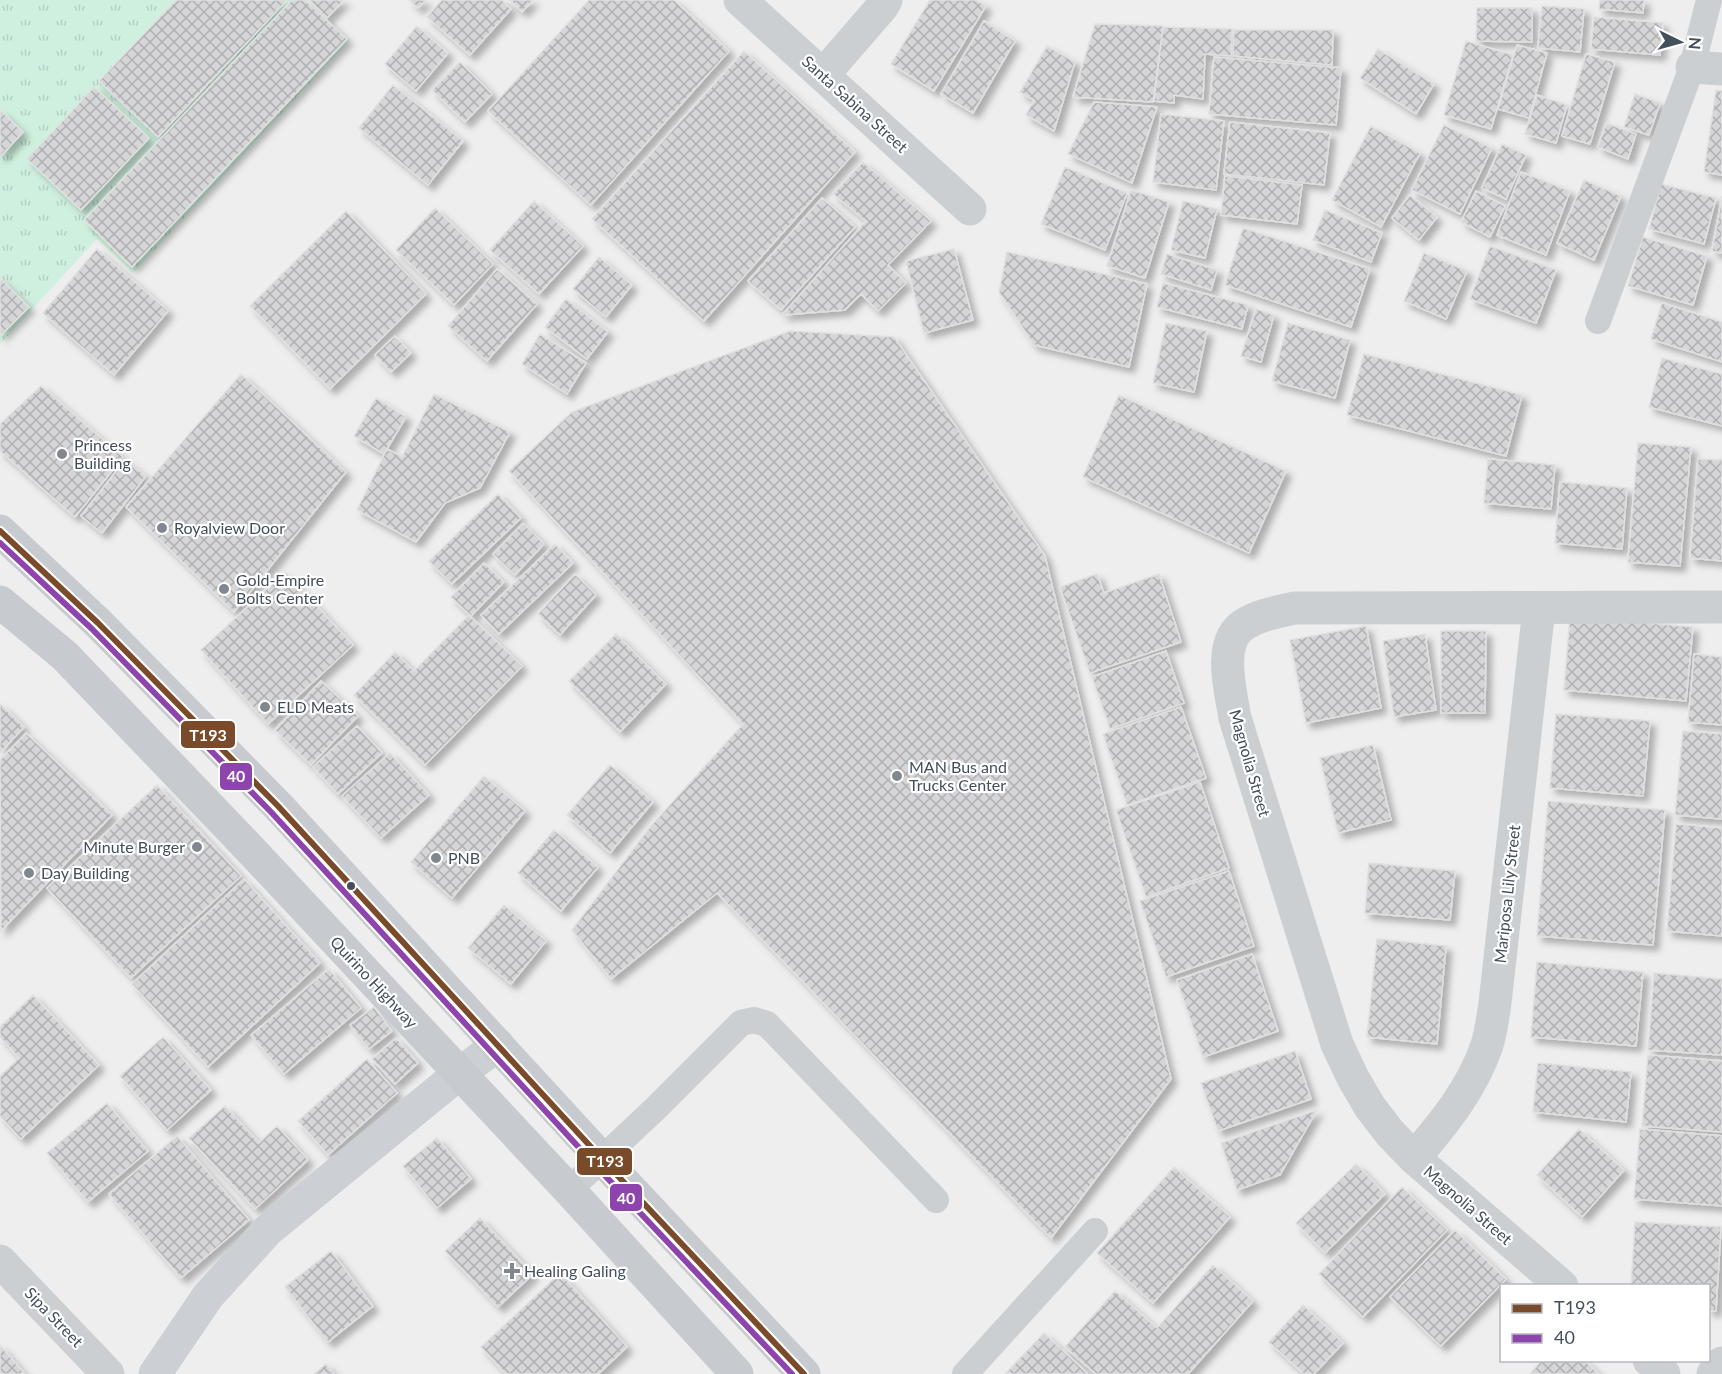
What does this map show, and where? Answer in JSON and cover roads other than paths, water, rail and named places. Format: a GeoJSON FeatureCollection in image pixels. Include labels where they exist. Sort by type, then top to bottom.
{"type":"FeatureCollection","features":[{"type":"Feature","properties":{"kind":"main road"},"geometry":{"type":"LineString","coordinates":[[0,531],[98,623],[278,806],[602,1160],[804,1374]]}},
{"type":"Feature","properties":{"kind":"main road","name":"Quirino Highway"},"geometry":{"type":"LineString","coordinates":[[0,602],[65,656],[460,1073],[737,1374]]}},
{"type":"Feature","properties":{"kind":"street","name":"Santa Sabina Street"},"geometry":{"type":"LineString","coordinates":[[740,0],[970,209]]}},
{"type":"Feature","properties":{"kind":"street"},"geometry":{"type":"LineString","coordinates":[[823,75],[886,0]]}},
{"type":"Feature","properties":{"kind":"street","name":"Magnolia Street"},"geometry":{"type":"LineString","coordinates":[[1560,1284],[1414,1158],[1390,1133],[1370,1107],[1353,1078],[1337,1044],[1235,718],[1227,674],[1229,644],[1242,625],[1267,614],[1294,608],[1722,607]]}},
{"type":"Feature","properties":{"kind":"street","name":"Mariposa Lily Street"},"geometry":{"type":"LineString","coordinates":[[1414,1158],[1446,1121],[1469,1087],[1488,1043],[1495,1003],[1539,608]]}},
{"type":"Feature","properties":{"kind":"street"},"geometry":{"type":"LineString","coordinates":[[155,1374],[208,1296],[268,1230],[460,1073],[498,1045]]}},
{"type":"Feature","properties":{"kind":"street","name":"Sipa Street"},"geometry":{"type":"LineString","coordinates":[[0,1261],[108,1374]]}},
{"type":"Feature","properties":{"kind":"street"},"geometry":{"type":"LineString","coordinates":[[1651,1362],[1664,1374]]}},
{"type":"Feature","properties":{"kind":"street"},"geometry":{"type":"LineString","coordinates":[[1713,1374],[1722,1363]]}},
{"type":"Feature","properties":{"kind":"lane"},"geometry":{"type":"LineString","coordinates":[[1598,321],[1707,68],[1709,0]]}},
{"type":"Feature","properties":{"kind":"lane"},"geometry":{"type":"LineString","coordinates":[[569,1190],[741,1023],[754,1020],[767,1024],[936,1200]]}},
{"type":"Feature","properties":{"kind":"lane"},"geometry":{"type":"LineString","coordinates":[[965,1374],[1095,1231]]}},
{"type":"Feature","properties":{"kind":"place","name":"Princess Building"},"geometry":{"type":"Point","coordinates":[62,454]}},
{"type":"Feature","properties":{"kind":"place","name":"Royalview Door"},"geometry":{"type":"Point","coordinates":[162,528]}},
{"type":"Feature","properties":{"kind":"place","name":"Gold-Empire Bolts Center"},"geometry":{"type":"Point","coordinates":[224,589]}},
{"type":"Feature","properties":{"kind":"place","name":"ELD Meats"},"geometry":{"type":"Point","coordinates":[265,707]}},
{"type":"Feature","properties":{"kind":"place","name":"MAN Bus and Trucks Center"},"geometry":{"type":"Point","coordinates":[897,776]}},
{"type":"Feature","properties":{"kind":"place","name":"Minute Burger"},"geometry":{"type":"Point","coordinates":[197,847]}},
{"type":"Feature","properties":{"kind":"place","name":"PNB"},"geometry":{"type":"Point","coordinates":[436,858]}},
{"type":"Feature","properties":{"kind":"place","name":"Day Building"},"geometry":{"type":"Point","coordinates":[29,873]}},
{"type":"Feature","properties":{"kind":"place","name":"Healing Galing"},"geometry":{"type":"Point","coordinates":[512,1271]}}]}
